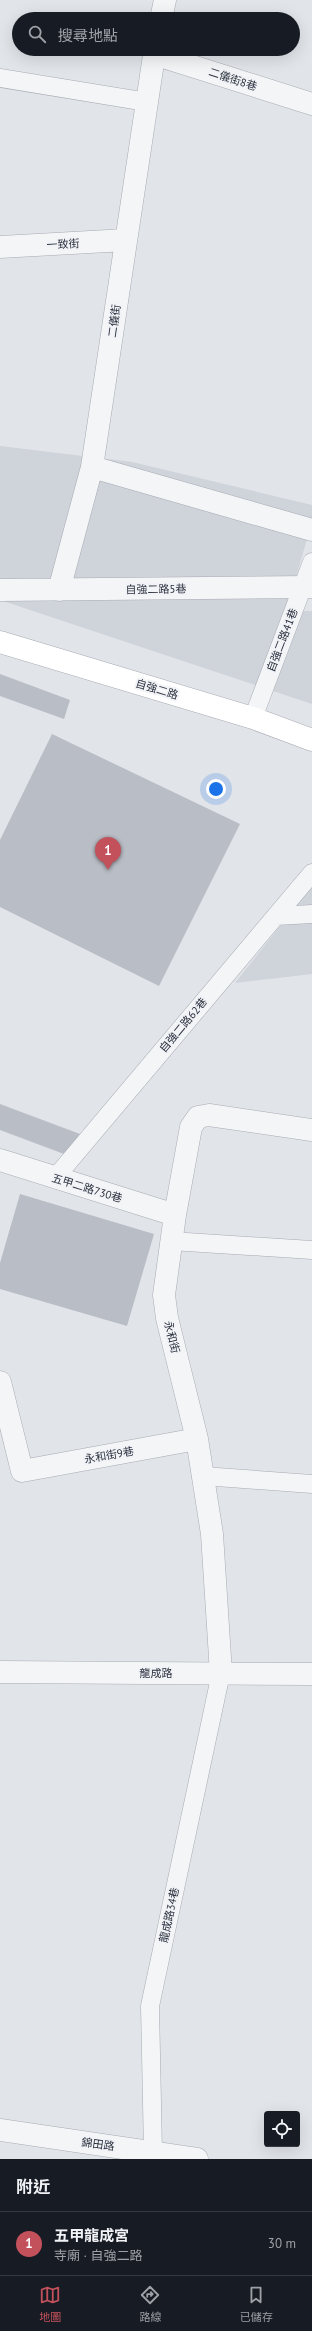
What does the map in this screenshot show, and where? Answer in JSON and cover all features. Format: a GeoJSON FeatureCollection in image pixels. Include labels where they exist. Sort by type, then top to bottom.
{"type":"FeatureCollection","features":[{"type":"Feature","properties":{"kind":"street"},"geometry":{"type":"LineString","coordinates":[[162,12],[165,0]]}},
{"type":"Feature","properties":{"kind":"street","name":"二儀街"},"geometry":{"type":"LineString","coordinates":[[59,590],[92,467],[154,56]]}},
{"type":"Feature","properties":{"kind":"street","name":"二儀街8巷"},"geometry":{"type":"LineString","coordinates":[[167,56],[312,104]]}},
{"type":"Feature","properties":{"kind":"street","name":"一致街"},"geometry":{"type":"LineString","coordinates":[[0,247],[126,240]]}},
{"type":"Feature","properties":{"kind":"street"},"geometry":{"type":"LineString","coordinates":[[92,467],[312,530]]}},
{"type":"Feature","properties":{"kind":"street","name":"自強二路5巷"},"geometry":{"type":"LineString","coordinates":[[0,590],[307,587]]}},
{"type":"Feature","properties":{"kind":"street","name":"自強二路"},"geometry":{"type":"LineString","coordinates":[[0,642],[253,718],[312,740]]}},
{"type":"Feature","properties":{"kind":"street","name":"永和街"},"geometry":{"type":"LineString","coordinates":[[221,1673],[212,1534],[197,1439],[168,1318],[164,1295],[175,1215],[191,1127],[198,1117],[209,1115],[312,1130]]}},
{"type":"Feature","properties":{"kind":"street","name":"五甲二路730巷"},"geometry":{"type":"LineString","coordinates":[[0,1160],[175,1215]]}},
{"type":"Feature","properties":{"kind":"street","name":"永和街9巷"},"geometry":{"type":"LineString","coordinates":[[0,1382],[22,1471],[197,1439]]}},
{"type":"Feature","properties":{"kind":"street","name":"龍成路"},"geometry":{"type":"LineString","coordinates":[[0,1672],[312,1674]]}},
{"type":"Feature","properties":{"kind":"street","name":"錦田路"},"geometry":{"type":"LineString","coordinates":[[0,2130],[153,2155],[197,2159]]}},
{"type":"Feature","properties":{"kind":"lane"},"geometry":{"type":"LineString","coordinates":[[0,78],[147,102]]}},
{"type":"Feature","properties":{"kind":"lane","name":"自強二路41巷"},"geometry":{"type":"LineString","coordinates":[[253,718],[307,587],[312,562]]}},
{"type":"Feature","properties":{"kind":"lane","name":"自強二路62巷"},"geometry":{"type":"LineString","coordinates":[[55,1178],[312,872]]}},
{"type":"Feature","properties":{"kind":"lane"},"geometry":{"type":"LineString","coordinates":[[276,916],[312,914]]}},
{"type":"Feature","properties":{"kind":"lane"},"geometry":{"type":"LineString","coordinates":[[171,1241],[312,1250]]}},
{"type":"Feature","properties":{"kind":"lane"},"geometry":{"type":"LineString","coordinates":[[203,1476],[312,1484]]}},
{"type":"Feature","properties":{"kind":"lane","name":"龍成路34巷"},"geometry":{"type":"LineString","coordinates":[[153,2155],[150,2006],[221,1673]]}},
{"type":"Feature","properties":{"kind":"shaded area"},"geometry":{"type":"Polygon","coordinates":[[[0,446],[132,462],[312,505],[312,522],[286,611],[312,611],[312,704],[0,600],[0,446]]]}},
{"type":"Feature","properties":{"kind":"shaded area"},"geometry":{"type":"Polygon","coordinates":[[[312,886],[312,974],[235,983],[312,886]]]}},
{"type":"Feature","properties":{"kind":"building"},"geometry":{"type":"Polygon","coordinates":[[[0,674],[70,700],[64,719],[0,696],[0,674]]]}},
{"type":"Feature","properties":{"kind":"building"},"geometry":{"type":"Polygon","coordinates":[[[52,734],[240,824],[159,986],[0,907],[0,840],[52,734]]]}},
{"type":"Feature","properties":{"kind":"building"},"geometry":{"type":"Polygon","coordinates":[[[0,1104],[80,1134],[64,1154],[0,1130],[0,1104]]]}},
{"type":"Feature","properties":{"kind":"building"},"geometry":{"type":"Polygon","coordinates":[[[20,1194],[154,1234],[127,1326],[0,1289],[0,1263],[20,1194]]]}},
{"type":"Feature","properties":{"kind":"place","name":"五甲龍成宮"},"geometry":{"type":"Point","coordinates":[108,870]}}]}
